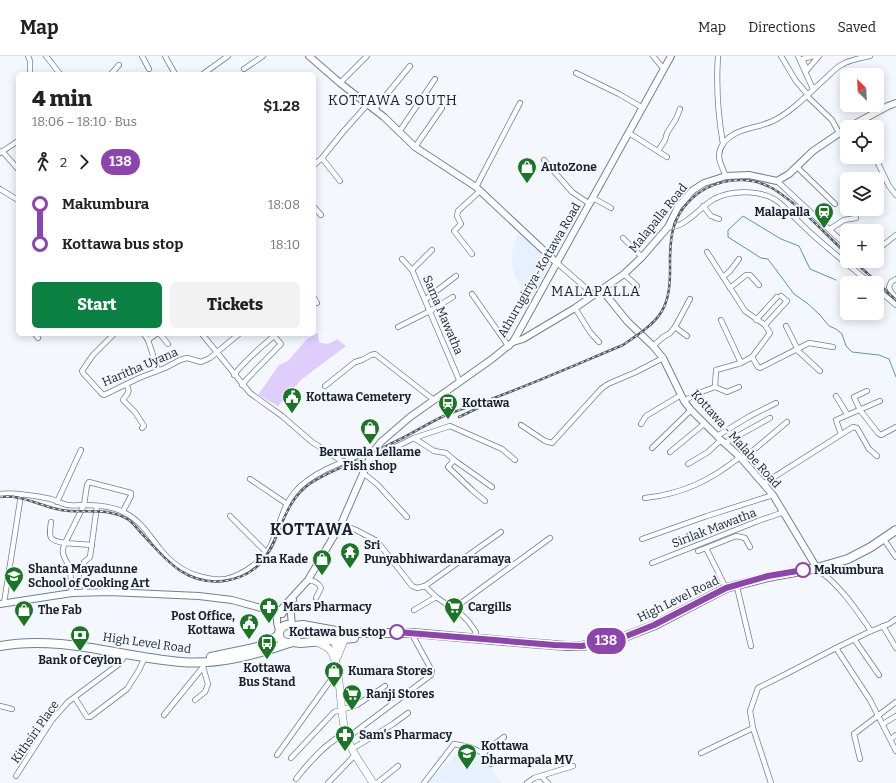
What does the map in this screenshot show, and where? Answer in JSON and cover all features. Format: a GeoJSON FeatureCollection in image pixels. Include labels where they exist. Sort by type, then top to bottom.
{"type":"FeatureCollection","features":[{"type":"Feature","properties":{"kind":"highway","name":"High Level Road"},"geometry":{"type":"LineString","coordinates":[[292,625],[303,625],[347,633],[413,633],[536,644],[582,646],[624,637],[655,627],[726,588],[768,576],[817,569],[848,559],[871,548],[896,531]]}},
{"type":"Feature","properties":{"kind":"highway","name":"High Level Road"},"geometry":{"type":"LineString","coordinates":[[0,645],[53,644],[90,647],[126,654],[203,665],[272,650],[291,643],[346,638],[449,639],[577,649],[625,639],[655,627],[723,591],[768,579],[849,561],[872,550],[896,531]]}},
{"type":"Feature","properties":{"kind":"highway"},"geometry":{"type":"LineString","coordinates":[[292,625],[296,628],[298,634],[291,643],[283,642],[279,632],[284,626],[292,625]]}},
{"type":"Feature","properties":{"kind":"highway","name":"High Level Road"},"geometry":{"type":"LineString","coordinates":[[0,645],[13,641],[54,641],[132,652],[203,658],[229,654],[263,645],[279,632]]}},
{"type":"Feature","properties":{"kind":"main road"},"geometry":{"type":"LineString","coordinates":[[312,627],[316,630],[331,635],[334,639],[341,709],[346,736],[354,752],[374,783]]}},
{"type":"Feature","properties":{"kind":"main road"},"geometry":{"type":"LineString","coordinates":[[337,657],[346,638]]}},
{"type":"Feature","properties":{"kind":"main road"},"geometry":{"type":"LineString","coordinates":[[314,640],[329,648],[337,657]]}},
{"type":"Feature","properties":{"kind":"street"},"geometry":{"type":"LineString","coordinates":[[28,56],[30,61],[30,72]]}},
{"type":"Feature","properties":{"kind":"street"},"geometry":{"type":"LineString","coordinates":[[46,56],[58,72]]}},
{"type":"Feature","properties":{"kind":"street"},"geometry":{"type":"LineString","coordinates":[[142,56],[149,69]]}},
{"type":"Feature","properties":{"kind":"street"},"geometry":{"type":"LineString","coordinates":[[165,56],[174,72]]}},
{"type":"Feature","properties":{"kind":"street"},"geometry":{"type":"LineString","coordinates":[[206,72],[228,56]]}},
{"type":"Feature","properties":{"kind":"street"},"geometry":{"type":"LineString","coordinates":[[244,69],[263,56]]}},
{"type":"Feature","properties":{"kind":"street"},"geometry":{"type":"LineString","coordinates":[[340,83],[367,56]]}},
{"type":"Feature","properties":{"kind":"street"},"geometry":{"type":"LineString","coordinates":[[653,56],[663,68]]}},
{"type":"Feature","properties":{"kind":"street","name":"Athurugiriya-Kottawa Road"},"geometry":{"type":"LineString","coordinates":[[280,614],[285,604],[308,580],[341,524],[363,473],[375,450],[397,428],[511,344],[671,56]]}},
{"type":"Feature","properties":{"kind":"street"},"geometry":{"type":"LineString","coordinates":[[718,56],[717,74],[720,129],[723,144]]}},
{"type":"Feature","properties":{"kind":"street"},"geometry":{"type":"LineString","coordinates":[[781,56],[796,81],[807,95],[832,120],[839,133],[813,151],[789,174],[777,181],[840,239]]}},
{"type":"Feature","properties":{"kind":"street"},"geometry":{"type":"LineString","coordinates":[[798,56],[807,72]]}},
{"type":"Feature","properties":{"kind":"street"},"geometry":{"type":"LineString","coordinates":[[813,89],[802,59],[814,56]]}},
{"type":"Feature","properties":{"kind":"street"},"geometry":{"type":"LineString","coordinates":[[807,72],[819,56]]}},
{"type":"Feature","properties":{"kind":"street"},"geometry":{"type":"LineString","coordinates":[[726,176],[720,163],[719,154],[723,144],[729,138],[745,129],[774,121],[789,111],[841,65],[854,59],[870,56]]}},
{"type":"Feature","properties":{"kind":"street"},"geometry":{"type":"LineString","coordinates":[[313,57],[340,83],[374,110],[415,147],[478,189],[556,262],[594,295]]}},
{"type":"Feature","properties":{"kind":"street"},"geometry":{"type":"LineString","coordinates":[[115,72],[120,65]]}},
{"type":"Feature","properties":{"kind":"street"},"geometry":{"type":"LineString","coordinates":[[374,110],[410,66]]}},
{"type":"Feature","properties":{"kind":"street"},"geometry":{"type":"LineString","coordinates":[[576,74],[619,94],[643,108]]}},
{"type":"Feature","properties":{"kind":"street"},"geometry":{"type":"LineString","coordinates":[[399,132],[435,79]]}},
{"type":"Feature","properties":{"kind":"street"},"geometry":{"type":"LineString","coordinates":[[472,254],[454,231],[461,224],[457,216],[458,211],[478,189],[520,103]]}},
{"type":"Feature","properties":{"kind":"street"},"geometry":{"type":"LineString","coordinates":[[861,120],[896,103]]}},
{"type":"Feature","properties":{"kind":"street"},"geometry":{"type":"LineString","coordinates":[[316,163],[367,105]]}},
{"type":"Feature","properties":{"kind":"street"},"geometry":{"type":"LineString","coordinates":[[415,147],[442,108]]}},
{"type":"Feature","properties":{"kind":"street"},"geometry":{"type":"LineString","coordinates":[[658,151],[666,140],[667,133],[676,119],[680,109]]}},
{"type":"Feature","properties":{"kind":"street"},"geometry":{"type":"LineString","coordinates":[[629,133],[666,157]]}},
{"type":"Feature","properties":{"kind":"street"},"geometry":{"type":"LineString","coordinates":[[16,142],[1,152],[16,167]]}},
{"type":"Feature","properties":{"kind":"street"},"geometry":{"type":"LineString","coordinates":[[322,158],[340,181]]}},
{"type":"Feature","properties":{"kind":"street"},"geometry":{"type":"LineString","coordinates":[[544,160],[572,192],[590,204]]}},
{"type":"Feature","properties":{"kind":"street"},"geometry":{"type":"LineString","coordinates":[[879,164],[896,195]]}},
{"type":"Feature","properties":{"kind":"street"},"geometry":{"type":"LineString","coordinates":[[797,167],[835,204]]}},
{"type":"Feature","properties":{"kind":"street","name":"Malapalla Road"},"geometry":{"type":"LineString","coordinates":[[511,344],[523,339],[575,308],[624,274],[642,257],[668,226],[678,207],[693,190],[704,182],[726,176],[749,175],[777,181]]}},
{"type":"Feature","properties":{"kind":"street"},"geometry":{"type":"LineString","coordinates":[[0,189],[16,199]]}},
{"type":"Feature","properties":{"kind":"street"},"geometry":{"type":"LineString","coordinates":[[668,226],[674,227],[684,222],[715,198],[740,192],[759,193],[782,205],[800,224],[862,276]]}},
{"type":"Feature","properties":{"kind":"street"},"geometry":{"type":"LineString","coordinates":[[593,198],[611,208]]}},
{"type":"Feature","properties":{"kind":"street"},"geometry":{"type":"LineString","coordinates":[[703,206],[711,216],[719,219]]}},
{"type":"Feature","properties":{"kind":"street"},"geometry":{"type":"LineString","coordinates":[[316,209],[321,215]]}},
{"type":"Feature","properties":{"kind":"street"},"geometry":{"type":"LineString","coordinates":[[830,229],[844,220],[856,218]]}},
{"type":"Feature","properties":{"kind":"street"},"geometry":{"type":"LineString","coordinates":[[884,244],[896,235]]}},
{"type":"Feature","properties":{"kind":"street"},"geometry":{"type":"LineString","coordinates":[[623,238],[642,257]]}},
{"type":"Feature","properties":{"kind":"street"},"geometry":{"type":"LineString","coordinates":[[412,270],[432,250]]}},
{"type":"Feature","properties":{"kind":"street"},"geometry":{"type":"LineString","coordinates":[[707,252],[745,310],[756,320],[765,325],[770,333],[752,357],[741,363],[716,370],[715,387]]}},
{"type":"Feature","properties":{"kind":"street","name":"Sama Mawatha"},"geometry":{"type":"LineString","coordinates":[[402,259],[412,270],[426,299],[460,382]]}},
{"type":"Feature","properties":{"kind":"street"},"geometry":{"type":"LineString","coordinates":[[723,277],[730,271],[739,259]]}},
{"type":"Feature","properties":{"kind":"street"},"geometry":{"type":"LineString","coordinates":[[624,274],[637,286]]}},
{"type":"Feature","properties":{"kind":"street"},"geometry":{"type":"LineString","coordinates":[[730,288],[746,275],[750,275],[759,285]]}},
{"type":"Feature","properties":{"kind":"street"},"geometry":{"type":"LineString","coordinates":[[426,299],[456,276]]}},
{"type":"Feature","properties":{"kind":"street"},"geometry":{"type":"LineString","coordinates":[[896,279],[891,282],[889,287],[896,298]]}},
{"type":"Feature","properties":{"kind":"street","name":"Kottawa - Malabe Road"},"geometry":{"type":"LineString","coordinates":[[602,290],[626,321],[653,346],[663,358],[683,398],[691,410],[741,458],[773,495],[817,569]]}},
{"type":"Feature","properties":{"kind":"street"},"geometry":{"type":"LineString","coordinates":[[472,294],[511,344]]}},
{"type":"Feature","properties":{"kind":"street"},"geometry":{"type":"LineString","coordinates":[[884,295],[896,305]]}},
{"type":"Feature","properties":{"kind":"street"},"geometry":{"type":"LineString","coordinates":[[756,320],[779,296],[787,301],[765,325]]}},
{"type":"Feature","properties":{"kind":"street"},"geometry":{"type":"LineString","coordinates":[[398,327],[430,311],[453,297]]}},
{"type":"Feature","properties":{"kind":"street"},"geometry":{"type":"LineString","coordinates":[[653,346],[670,333],[675,327],[690,298]]}},
{"type":"Feature","properties":{"kind":"street"},"geometry":{"type":"LineString","coordinates":[[575,308],[590,332],[599,342]]}},
{"type":"Feature","properties":{"kind":"street"},"geometry":{"type":"LineString","coordinates":[[721,320],[741,363]]}},
{"type":"Feature","properties":{"kind":"street"},"geometry":{"type":"LineString","coordinates":[[786,326],[797,348],[820,371]]}},
{"type":"Feature","properties":{"kind":"street"},"geometry":{"type":"LineString","coordinates":[[675,327],[687,336]]}},
{"type":"Feature","properties":{"kind":"street","name":"Haritha Uyana"},"geometry":{"type":"LineString","coordinates":[[112,336],[93,355],[82,372],[104,395],[158,370],[166,368],[180,360],[187,358],[201,362],[210,358],[236,336]]}},
{"type":"Feature","properties":{"kind":"street"},"geometry":{"type":"LineString","coordinates":[[145,336],[158,370]]}},
{"type":"Feature","properties":{"kind":"street"},"geometry":{"type":"LineString","coordinates":[[148,340],[153,336]]}},
{"type":"Feature","properties":{"kind":"street"},"geometry":{"type":"LineString","coordinates":[[162,336],[168,344]]}},
{"type":"Feature","properties":{"kind":"street"},"geometry":{"type":"LineString","coordinates":[[204,336],[250,393],[282,416],[312,442],[343,462]]}},
{"type":"Feature","properties":{"kind":"street"},"geometry":{"type":"LineString","coordinates":[[234,375],[238,369],[274,336],[281,344],[242,385]]}},
{"type":"Feature","properties":{"kind":"street"},"geometry":{"type":"LineString","coordinates":[[752,357],[760,368],[809,343],[833,347]]}},
{"type":"Feature","properties":{"kind":"street"},"geometry":{"type":"LineString","coordinates":[[325,386],[355,362],[362,360],[371,354],[375,354],[434,400]]}},
{"type":"Feature","properties":{"kind":"street"},"geometry":{"type":"LineString","coordinates":[[521,425],[545,441],[552,443],[601,389],[608,384],[663,358]]}},
{"type":"Feature","properties":{"kind":"street"},"geometry":{"type":"LineString","coordinates":[[126,384],[129,391],[128,395],[123,400],[135,412],[144,426],[142,428]]}},
{"type":"Feature","properties":{"kind":"street"},"geometry":{"type":"LineString","coordinates":[[641,424],[646,416],[683,398],[715,387],[727,392],[739,387]]}},
{"type":"Feature","properties":{"kind":"street"},"geometry":{"type":"LineString","coordinates":[[867,391],[854,398],[860,410],[878,433],[881,435],[896,427]]}},
{"type":"Feature","properties":{"kind":"street"},"geometry":{"type":"LineString","coordinates":[[836,396],[847,414]]}},
{"type":"Feature","properties":{"kind":"street"},"geometry":{"type":"LineString","coordinates":[[841,434],[836,420],[880,401]]}},
{"type":"Feature","properties":{"kind":"street"},"geometry":{"type":"LineString","coordinates":[[688,464],[708,452],[750,416],[776,403]]}},
{"type":"Feature","properties":{"kind":"street"},"geometry":{"type":"LineString","coordinates":[[652,448],[691,410]]}},
{"type":"Feature","properties":{"kind":"street"},"geometry":{"type":"LineString","coordinates":[[721,440],[770,418]]}},
{"type":"Feature","properties":{"kind":"street"},"geometry":{"type":"LineString","coordinates":[[645,498],[675,493],[710,479],[741,458],[787,422]]}},
{"type":"Feature","properties":{"kind":"street"},"geometry":{"type":"LineString","coordinates":[[670,452],[704,424]]}},
{"type":"Feature","properties":{"kind":"street"},"geometry":{"type":"LineString","coordinates":[[369,460],[414,438],[450,426],[502,450],[515,460]]}},
{"type":"Feature","properties":{"kind":"street"},"geometry":{"type":"LineString","coordinates":[[763,484],[853,427],[857,428],[869,450],[877,456]]}},
{"type":"Feature","properties":{"kind":"street"},"geometry":{"type":"LineString","coordinates":[[414,438],[434,450],[446,453],[492,487]]}},
{"type":"Feature","properties":{"kind":"street"},"geometry":{"type":"LineString","coordinates":[[57,502],[81,450]]}},
{"type":"Feature","properties":{"kind":"street"},"geometry":{"type":"LineString","coordinates":[[0,494],[7,493],[52,499],[69,505],[97,506],[123,511],[144,528],[161,550],[175,564],[193,575],[208,579],[226,579],[238,575],[251,567],[266,552],[271,545],[287,504],[295,492],[323,471],[375,450]]}},
{"type":"Feature","properties":{"kind":"street"},"geometry":{"type":"LineString","coordinates":[[454,460],[448,467],[485,500]]}},
{"type":"Feature","properties":{"kind":"street"},"geometry":{"type":"LineString","coordinates":[[363,473],[377,484],[407,517]]}},
{"type":"Feature","properties":{"kind":"street"},"geometry":{"type":"LineString","coordinates":[[250,479],[287,504]]}},
{"type":"Feature","properties":{"kind":"street"},"geometry":{"type":"LineString","coordinates":[[72,593],[70,568],[62,555],[62,548],[84,505],[87,485],[89,482],[131,493],[131,496],[123,511]]}},
{"type":"Feature","properties":{"kind":"street"},"geometry":{"type":"LineString","coordinates":[[21,495],[2,604],[85,591],[211,598],[247,603],[280,614],[286,617],[292,625]]}},
{"type":"Feature","properties":{"kind":"street"},"geometry":{"type":"LineString","coordinates":[[642,539],[773,495]]}},
{"type":"Feature","properties":{"kind":"street"},"geometry":{"type":"LineString","coordinates":[[85,591],[84,562],[90,557],[97,506]]}},
{"type":"Feature","properties":{"kind":"street","name":"Sirilak Mawatha"},"geometry":{"type":"LineString","coordinates":[[652,562],[784,512]]}},
{"type":"Feature","properties":{"kind":"street"},"geometry":{"type":"LineString","coordinates":[[230,516],[266,552]]}},
{"type":"Feature","properties":{"kind":"street"},"geometry":{"type":"LineString","coordinates":[[51,522],[50,538],[54,542],[92,545]]}},
{"type":"Feature","properties":{"kind":"street"},"geometry":{"type":"LineString","coordinates":[[341,524],[378,541],[412,586],[417,588],[425,586],[502,532]]}},
{"type":"Feature","properties":{"kind":"street"},"geometry":{"type":"LineString","coordinates":[[698,551],[736,536],[745,538],[750,547]]}},
{"type":"Feature","properties":{"kind":"street"},"geometry":{"type":"LineString","coordinates":[[453,609],[550,538]]}},
{"type":"Feature","properties":{"kind":"street"},"geometry":{"type":"LineString","coordinates":[[885,541],[896,557]]}},
{"type":"Feature","properties":{"kind":"street"},"geometry":{"type":"LineString","coordinates":[[706,548],[726,588]]}},
{"type":"Feature","properties":{"kind":"street"},"geometry":{"type":"LineString","coordinates":[[817,569],[847,598],[871,631]]}},
{"type":"Feature","properties":{"kind":"street"},"geometry":{"type":"LineString","coordinates":[[308,580],[317,582],[320,585],[321,588],[316,598]]}},
{"type":"Feature","properties":{"kind":"street"},"geometry":{"type":"LineString","coordinates":[[425,586],[436,597],[461,614],[468,621],[476,632],[474,638]]}},
{"type":"Feature","properties":{"kind":"street"},"geometry":{"type":"LineString","coordinates":[[737,587],[751,646]]}},
{"type":"Feature","properties":{"kind":"street","name":"Athurugiriya-Kottawa Road"},"geometry":{"type":"LineString","coordinates":[[280,614],[290,604],[294,596]]}},
{"type":"Feature","properties":{"kind":"street"},"geometry":{"type":"LineString","coordinates":[[414,610],[436,597]]}},
{"type":"Feature","properties":{"kind":"street"},"geometry":{"type":"LineString","coordinates":[[290,604],[292,625]]}},
{"type":"Feature","properties":{"kind":"street"},"geometry":{"type":"LineString","coordinates":[[279,632],[276,623],[280,614]]}},
{"type":"Feature","properties":{"kind":"street"},"geometry":{"type":"LineString","coordinates":[[771,783],[753,728],[750,711],[758,688],[896,619]]}},
{"type":"Feature","properties":{"kind":"street"},"geometry":{"type":"LineString","coordinates":[[883,626],[896,648]]}},
{"type":"Feature","properties":{"kind":"street"},"geometry":{"type":"LineString","coordinates":[[296,779],[314,757],[334,739],[346,736],[431,675],[432,671],[414,638]]}},
{"type":"Feature","properties":{"kind":"street"},"geometry":{"type":"LineString","coordinates":[[854,639],[879,675]]}},
{"type":"Feature","properties":{"kind":"street"},"geometry":{"type":"LineString","coordinates":[[836,648],[878,715],[896,751]]}},
{"type":"Feature","properties":{"kind":"street","name":"Kithsiri Place"},"geometry":{"type":"LineString","coordinates":[[16,776],[52,720],[68,702],[119,664],[126,654]]}},
{"type":"Feature","properties":{"kind":"street"},"geometry":{"type":"LineString","coordinates":[[75,698],[87,717],[90,717],[127,689],[145,657]]}},
{"type":"Feature","properties":{"kind":"street"},"geometry":{"type":"LineString","coordinates":[[196,700],[205,692],[208,684],[203,665]]}},
{"type":"Feature","properties":{"kind":"street"},"geometry":{"type":"LineString","coordinates":[[164,715],[203,665]]}},
{"type":"Feature","properties":{"kind":"street"},"geometry":{"type":"LineString","coordinates":[[277,755],[330,681],[338,674]]}},
{"type":"Feature","properties":{"kind":"street"},"geometry":{"type":"LineString","coordinates":[[292,758],[334,712],[357,705],[384,686]]}},
{"type":"Feature","properties":{"kind":"street"},"geometry":{"type":"LineString","coordinates":[[860,759],[854,734],[896,702]]}},
{"type":"Feature","properties":{"kind":"street"},"geometry":{"type":"LineString","coordinates":[[0,706],[12,709]]}},
{"type":"Feature","properties":{"kind":"street"},"geometry":{"type":"LineString","coordinates":[[328,783],[354,752],[408,713]]}},
{"type":"Feature","properties":{"kind":"street"},"geometry":{"type":"LineString","coordinates":[[883,724],[896,716]]}},
{"type":"Feature","properties":{"kind":"street"},"geometry":{"type":"LineString","coordinates":[[701,753],[753,728]]}},
{"type":"Feature","properties":{"kind":"street"},"geometry":{"type":"LineString","coordinates":[[891,740],[896,736]]}},
{"type":"Feature","properties":{"kind":"street"},"geometry":{"type":"LineString","coordinates":[[483,753],[504,738]]}},
{"type":"Feature","properties":{"kind":"street"},"geometry":{"type":"LineString","coordinates":[[424,783],[454,744],[470,747],[483,753],[491,764]]}},
{"type":"Feature","properties":{"kind":"street"},"geometry":{"type":"LineString","coordinates":[[377,783],[398,766]]}},
{"type":"Feature","properties":{"kind":"street"},"geometry":{"type":"LineString","coordinates":[[529,782],[534,778],[573,766]]}},
{"type":"Feature","properties":{"kind":"street"},"geometry":{"type":"LineString","coordinates":[[541,776],[548,783]]}},
{"type":"Feature","properties":{"kind":"shaded area"},"geometry":{"type":"Polygon","coordinates":[[[519,228],[553,260],[532,296],[522,289],[512,266],[512,255],[519,228]]]}},
{"type":"Feature","properties":{"kind":"shaded area"},"geometry":{"type":"Polygon","coordinates":[[[318,333],[319,342],[324,344],[328,344],[337,339],[346,346],[302,379],[278,406],[258,395],[279,365],[288,361],[307,339],[316,336],[318,333]]]}},
{"type":"Feature","properties":{"kind":"shaded area","name":"Kottawa Dharmapala MV"},"geometry":{"type":"Polygon","coordinates":[[[465,747],[483,757],[502,783],[427,783],[465,747]]]}},
{"type":"Feature","properties":{"kind":"waterway"},"geometry":{"type":"LineString","coordinates":[[836,280],[810,269],[799,246],[781,239],[743,216],[728,230],[728,237],[761,258],[768,259],[794,294],[807,303],[829,326],[842,334],[846,346],[852,352],[879,355],[889,359],[896,377]]}},
{"type":"Feature","properties":{"kind":"railway"},"geometry":{"type":"LineString","coordinates":[[0,497],[15,497],[61,510],[113,513],[129,520],[160,554],[188,575],[198,579],[210,581],[223,581],[243,576],[257,566],[267,554],[275,540],[288,509],[298,495],[315,480],[397,441],[446,415],[526,386],[623,345],[647,328],[662,312],[669,292],[671,242],[675,223],[688,202],[707,188],[723,182],[740,180],[764,184],[792,202],[840,247]]}},
{"type":"Feature","properties":{"kind":"railway"},"geometry":{"type":"LineString","coordinates":[[862,268],[896,300]]}},
{"type":"Feature","properties":{"kind":"railway"},"geometry":{"type":"LineString","coordinates":[[459,417],[478,408]]}},
{"type":"Feature","properties":{"kind":"bus line","name":"138"},"geometry":{"type":"LineString","coordinates":[[397,632],[582,646],[624,637],[654,625],[726,588],[768,576],[803,570]]}},
{"type":"Feature","properties":{"kind":"place","name":"AutoZone"},"geometry":{"type":"Point","coordinates":[527,184]}},
{"type":"Feature","properties":{"kind":"place","name":"Malapalla"},"geometry":{"type":"Point","coordinates":[824,229]}},
{"type":"Feature","properties":{"kind":"place","name":"Kottawa Cemetery"},"geometry":{"type":"Point","coordinates":[292,414]}},
{"type":"Feature","properties":{"kind":"place","name":"Kottawa"},"geometry":{"type":"Point","coordinates":[448,420]}},
{"type":"Feature","properties":{"kind":"place","name":"Beruwala Lellame Fish shop"},"geometry":{"type":"Point","coordinates":[370,445]}},
{"type":"Feature","properties":{"kind":"place","name":"Sri Punyabhiwardanaramaya"},"geometry":{"type":"Point","coordinates":[350,569]}},
{"type":"Feature","properties":{"kind":"place","name":"Makumbura"},"geometry":{"type":"Point","coordinates":[803,570]}},
{"type":"Feature","properties":{"kind":"place","name":"Ena Kade"},"geometry":{"type":"Point","coordinates":[322,576]}},
{"type":"Feature","properties":{"kind":"place","name":"Shanta Mayadunne School of Cooking Art"},"geometry":{"type":"Point","coordinates":[14,593]}},
{"type":"Feature","properties":{"kind":"place","name":"Mars Pharmacy"},"geometry":{"type":"Point","coordinates":[269,624]}},
{"type":"Feature","properties":{"kind":"place","name":"Cargills"},"geometry":{"type":"Point","coordinates":[454,624]}},
{"type":"Feature","properties":{"kind":"place","name":"The Fab"},"geometry":{"type":"Point","coordinates":[24,627]}},
{"type":"Feature","properties":{"kind":"place","name":"Kottawa bus stop"},"geometry":{"type":"Point","coordinates":[397,632]}},
{"type":"Feature","properties":{"kind":"place","name":"Post Office, Kottawa"},"geometry":{"type":"Point","coordinates":[249,640]}},
{"type":"Feature","properties":{"kind":"place","name":"Bank of Ceylon"},"geometry":{"type":"Point","coordinates":[80,652]}},
{"type":"Feature","properties":{"kind":"place","name":"Kottawa Bus Stand"},"geometry":{"type":"Point","coordinates":[267,660]}},
{"type":"Feature","properties":{"kind":"place","name":"Kumara Stores"},"geometry":{"type":"Point","coordinates":[334,688]}},
{"type":"Feature","properties":{"kind":"place","name":"Ranji Stores"},"geometry":{"type":"Point","coordinates":[352,711]}},
{"type":"Feature","properties":{"kind":"place","name":"Sam's Pharmacy"},"geometry":{"type":"Point","coordinates":[345,752]}},
{"type":"Feature","properties":{"kind":"place","name":"Kottawa Dharmapala MV"},"geometry":{"type":"Point","coordinates":[467,770]}},
{"type":"Feature","properties":{"kind":"district","name":"KOTTAWA SOUTH"},"geometry":{"type":"Point","coordinates":[393,100]}},
{"type":"Feature","properties":{"kind":"district","name":"MALAPALLA"},"geometry":{"type":"Point","coordinates":[596,291]}},
{"type":"Feature","properties":{"kind":"district","name":"KOTTAWA"},"geometry":{"type":"Point","coordinates":[312,529]}}]}
